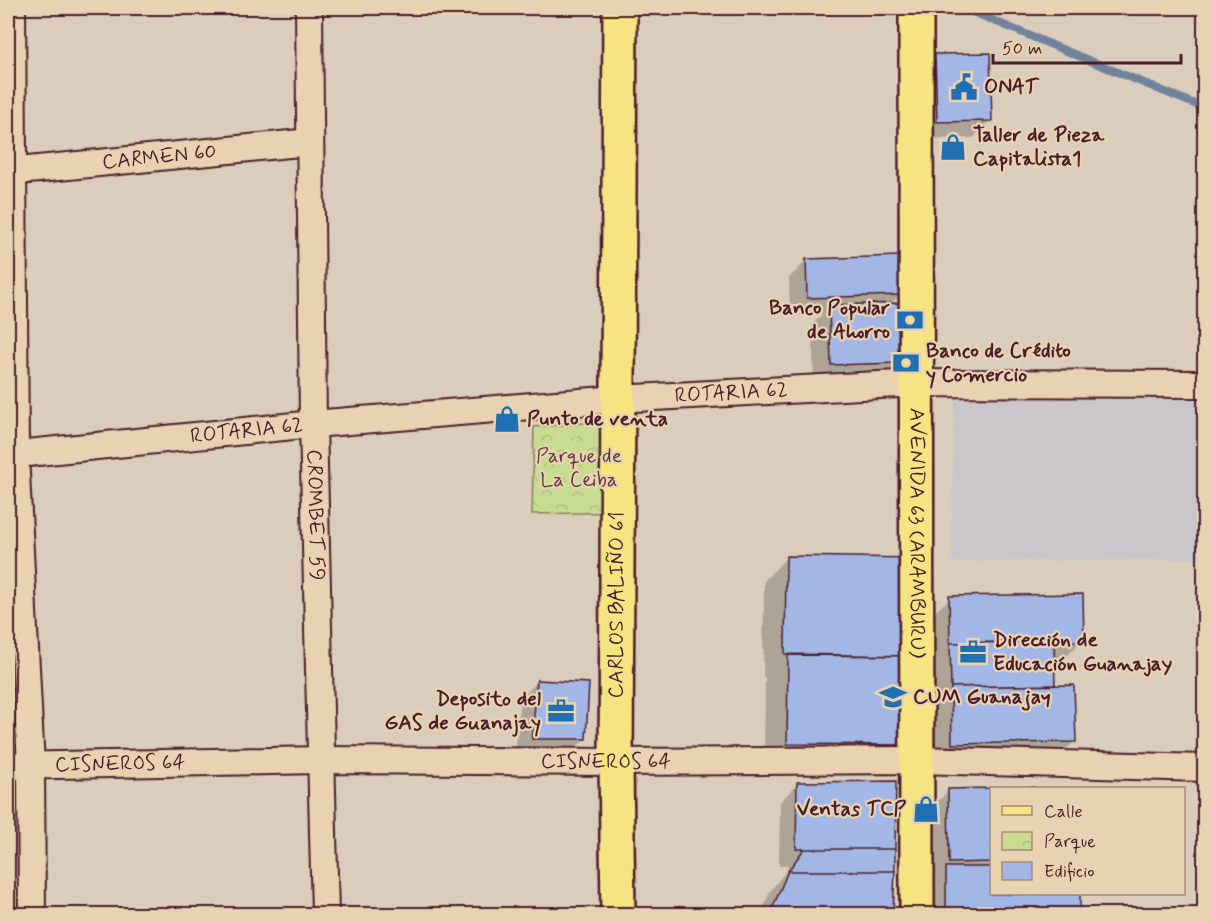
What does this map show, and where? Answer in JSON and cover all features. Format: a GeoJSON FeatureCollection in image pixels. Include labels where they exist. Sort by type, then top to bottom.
{"type":"FeatureCollection","features":[{"type":"Feature","properties":{"kind":"main road","name":"CARLOS BALIÑO 61"},"geometry":{"type":"LineString","coordinates":[[618,915],[616,762],[620,8]]}},
{"type":"Feature","properties":{"kind":"main road","name":"AVENIDA 63 (ARAMBURU)"},"geometry":{"type":"LineString","coordinates":[[916,19],[917,915]]}},
{"type":"Feature","properties":{"kind":"street"},"geometry":{"type":"LineString","coordinates":[[12,8],[11,455],[19,766],[32,915]]}},
{"type":"Feature","properties":{"kind":"street","name":"CROMBET 59"},"geometry":{"type":"LineString","coordinates":[[309,8],[313,424],[325,915]]}},
{"type":"Feature","properties":{"kind":"street","name":"CARMEN 60"},"geometry":{"type":"LineString","coordinates":[[10,172],[310,142]]}},
{"type":"Feature","properties":{"kind":"street","name":"ROTARIA 62"},"geometry":{"type":"LineString","coordinates":[[11,455],[313,424],[617,399],[917,383],[1204,384]]}},
{"type":"Feature","properties":{"kind":"street","name":"CISNEROS 64"},"geometry":{"type":"LineString","coordinates":[[19,766],[320,760],[616,762],[917,760],[1204,768]]}},
{"type":"Feature","properties":{"kind":"shaded area"},"geometry":{"type":"Polygon","coordinates":[[[1204,396],[1204,559],[950,562],[955,399],[1204,396]]]}},
{"type":"Feature","properties":{"kind":"green space","name":"Parque de La Ceiba"},"geometry":{"type":"Polygon","coordinates":[[[624,420],[623,512],[532,514],[534,427],[624,420]]]}},
{"type":"Feature","properties":{"kind":"building","name":"ONAT"},"geometry":{"type":"Polygon","coordinates":[[[990,53],[992,121],[937,122],[935,54],[990,53]]]}},
{"type":"Feature","properties":{"kind":"building"},"geometry":{"type":"Polygon","coordinates":[[[901,256],[901,295],[807,298],[806,259],[901,256]]]}},
{"type":"Feature","properties":{"kind":"building"},"geometry":{"type":"Polygon","coordinates":[[[899,303],[901,363],[831,365],[829,305],[899,303]]]}},
{"type":"Feature","properties":{"kind":"building"},"geometry":{"type":"Polygon","coordinates":[[[786,556],[915,558],[914,656],[785,654],[786,556]]]}},
{"type":"Feature","properties":{"kind":"building"},"geometry":{"type":"Polygon","coordinates":[[[1083,594],[1084,641],[950,643],[949,596],[1083,594]]]}},
{"type":"Feature","properties":{"kind":"building"},"geometry":{"type":"Polygon","coordinates":[[[1054,641],[1055,685],[951,687],[950,643],[1054,641]]]}},
{"type":"Feature","properties":{"kind":"building"},"geometry":{"type":"Polygon","coordinates":[[[788,655],[914,656],[913,745],[787,744],[788,655]]]}},
{"type":"Feature","properties":{"kind":"building","name":"Deposito del GAS de Guanajay"},"geometry":{"type":"Polygon","coordinates":[[[537,680],[589,683],[586,739],[532,739],[537,680]]]}},
{"type":"Feature","properties":{"kind":"building"},"geometry":{"type":"Polygon","coordinates":[[[1074,685],[1076,742],[952,744],[951,687],[1074,685]]]}},
{"type":"Feature","properties":{"kind":"building"},"geometry":{"type":"Polygon","coordinates":[[[896,781],[895,849],[796,849],[797,782],[896,781]]]}},
{"type":"Feature","properties":{"kind":"building"},"geometry":{"type":"Polygon","coordinates":[[[990,788],[990,862],[949,863],[948,789],[990,788]]]}},
{"type":"Feature","properties":{"kind":"building"},"geometry":{"type":"Polygon","coordinates":[[[804,849],[895,849],[895,871],[788,871],[804,849]]]}},
{"type":"Feature","properties":{"kind":"building"},"geometry":{"type":"Polygon","coordinates":[[[8,860],[11,860],[11,914],[8,914],[8,860]]]}},
{"type":"Feature","properties":{"kind":"building"},"geometry":{"type":"Polygon","coordinates":[[[946,867],[990,867],[990,895],[1080,895],[1080,914],[946,914],[946,867]]]}},
{"type":"Feature","properties":{"kind":"building"},"geometry":{"type":"Polygon","coordinates":[[[788,871],[895,871],[893,914],[770,914],[788,871]]]}},
{"type":"Feature","properties":{"kind":"waterway"},"geometry":{"type":"LineString","coordinates":[[963,8],[1204,108]]}},
{"type":"Feature","properties":{"kind":"place","name":"ONAT"},"geometry":{"type":"Point","coordinates":[964,87]}},
{"type":"Feature","properties":{"kind":"place","name":"Taller de Pieza Capitalista1"},"geometry":{"type":"Point","coordinates":[953,147]}},
{"type":"Feature","properties":{"kind":"place","name":"Banco Popular de Ahorro"},"geometry":{"type":"Point","coordinates":[910,320]}},
{"type":"Feature","properties":{"kind":"place","name":"Banco de Crédito y Comercio"},"geometry":{"type":"Point","coordinates":[906,363]}},
{"type":"Feature","properties":{"kind":"place","name":"Punto de venta"},"geometry":{"type":"Point","coordinates":[507,419]}},
{"type":"Feature","properties":{"kind":"place","name":"Dirección de Educación Guanajay"},"geometry":{"type":"Point","coordinates":[973,652]}},
{"type":"Feature","properties":{"kind":"place","name":"CUM Guanajay"},"geometry":{"type":"Point","coordinates":[893,697]}},
{"type":"Feature","properties":{"kind":"place","name":"Deposito del GAS de Guanajay"},"geometry":{"type":"Point","coordinates":[561,711]}},
{"type":"Feature","properties":{"kind":"place","name":"Ventas TCP"},"geometry":{"type":"Point","coordinates":[926,809]}}]}
